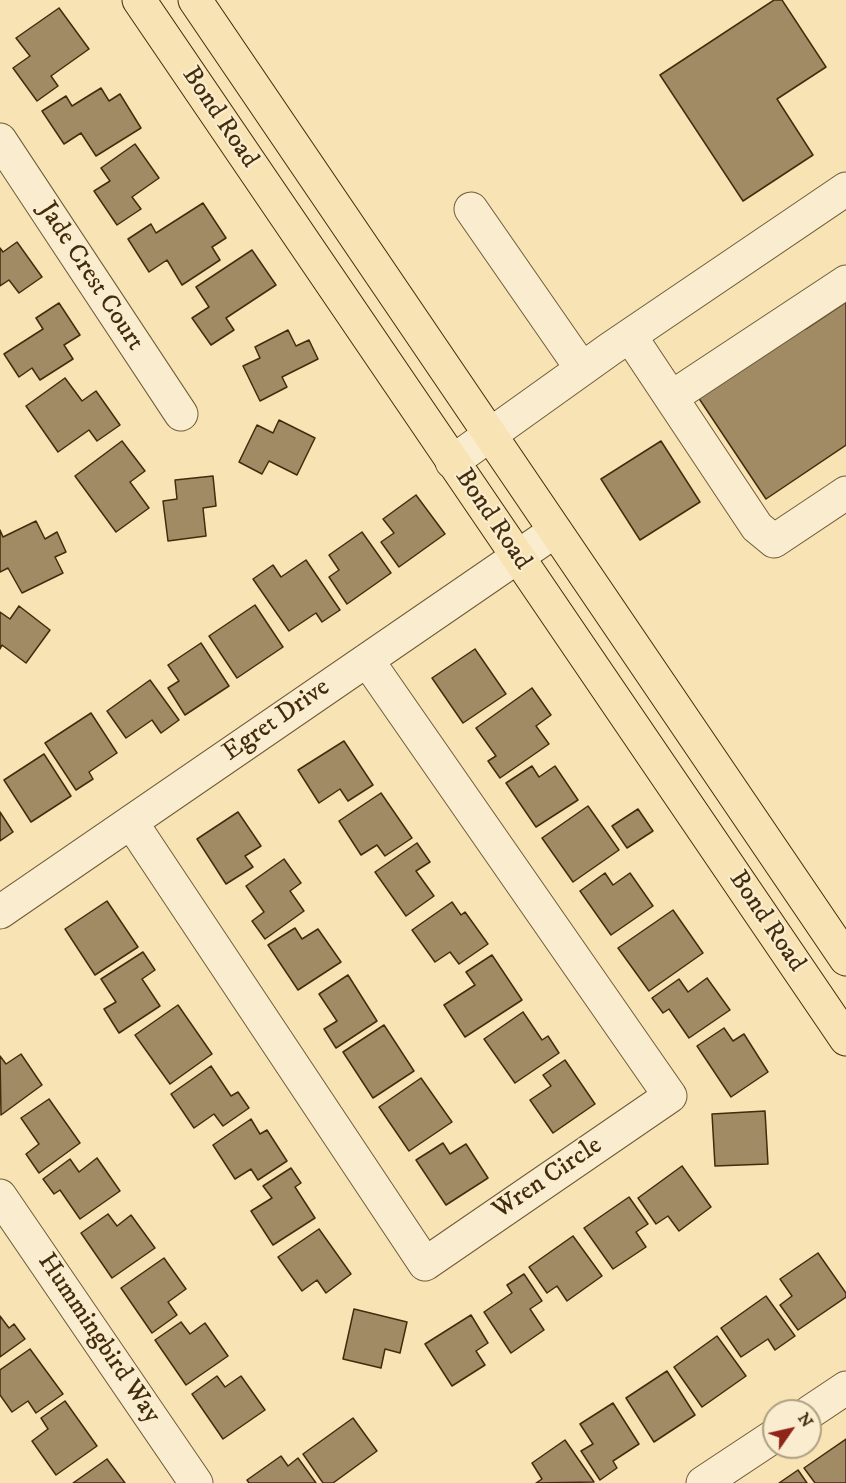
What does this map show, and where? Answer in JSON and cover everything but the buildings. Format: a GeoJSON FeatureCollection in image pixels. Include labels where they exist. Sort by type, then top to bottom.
{"type":"FeatureCollection","features":[{"type":"Feature","properties":{"kind":"main road","name":"Bond Road"},"geometry":{"type":"LineString","coordinates":[[140,0],[846,1039]]}},
{"type":"Feature","properties":{"kind":"main road","name":"Bond Road"},"geometry":{"type":"LineString","coordinates":[[195,0],[846,959]]}},
{"type":"Feature","properties":{"kind":"street","name":"Jade Crest Court"},"geometry":{"type":"LineString","coordinates":[[0,140],[181,414]]}},
{"type":"Feature","properties":{"kind":"street"},"geometry":{"type":"LineString","coordinates":[[452,462],[582,369],[846,189]]}},
{"type":"Feature","properties":{"kind":"street"},"geometry":{"type":"LineString","coordinates":[[471,209],[582,369]]}},
{"type":"Feature","properties":{"kind":"street"},"geometry":{"type":"LineString","coordinates":[[672,397],[846,282]]}},
{"type":"Feature","properties":{"kind":"street"},"geometry":{"type":"LineString","coordinates":[[630,336],[758,527],[774,541],[846,493]]}},
{"type":"Feature","properties":{"kind":"street","name":"Egret Drive"},"geometry":{"type":"LineString","coordinates":[[0,912],[518,559],[555,531]]}},
{"type":"Feature","properties":{"kind":"street","name":"Wren Circle"},"geometry":{"type":"LineString","coordinates":[[131,822],[425,1264],[670,1096],[367,660]]}},
{"type":"Feature","properties":{"kind":"street","name":"Hummingbird Way"},"geometry":{"type":"LineString","coordinates":[[0,1196],[196,1483]]}},
{"type":"Feature","properties":{"kind":"street"},"geometry":{"type":"LineString","coordinates":[[822,1404],[846,1388]]}},
{"type":"Feature","properties":{"kind":"street"},"geometry":{"type":"LineString","coordinates":[[703,1483],[762,1444]]}}]}
